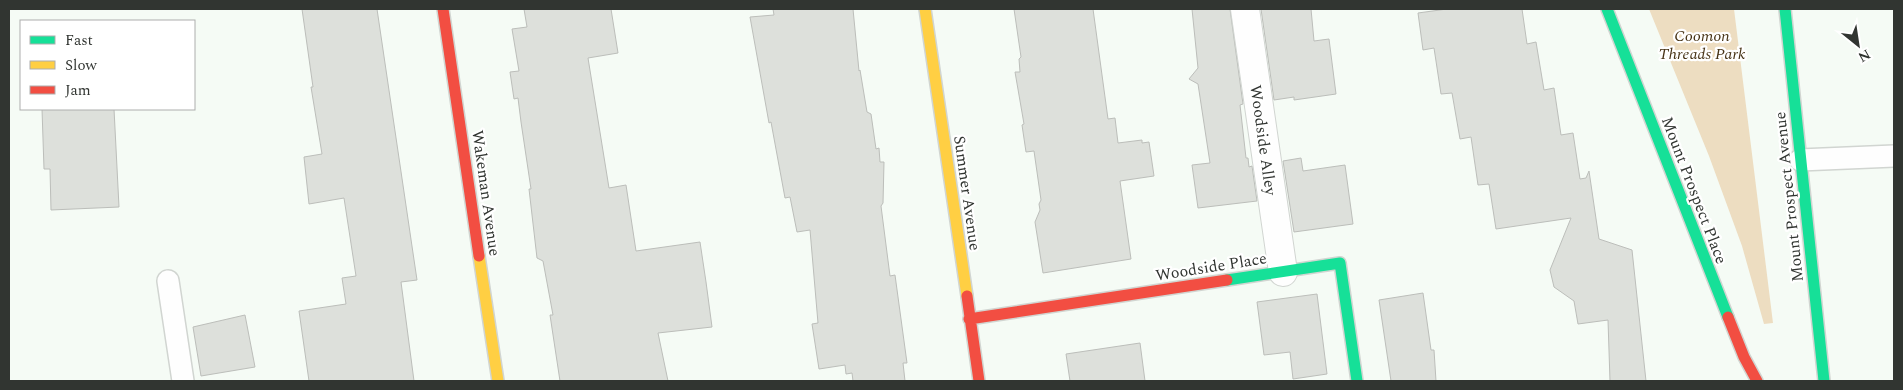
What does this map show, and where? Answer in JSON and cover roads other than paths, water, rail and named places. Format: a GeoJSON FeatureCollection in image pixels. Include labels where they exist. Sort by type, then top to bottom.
{"type":"FeatureCollection","features":[{"type":"Feature","properties":{"kind":"street","name":"Wakeman Avenue"},"geometry":{"type":"LineString","coordinates":[[443,9],[498,381]]}},
{"type":"Feature","properties":{"kind":"street","name":"Summer Avenue"},"geometry":{"type":"LineString","coordinates":[[925,9],[979,381]]}},
{"type":"Feature","properties":{"kind":"street","name":"Woodside Alley"},"geometry":{"type":"LineString","coordinates":[[1245,9],[1283,272]]}},
{"type":"Feature","properties":{"kind":"street","name":"Mount Prospect Place"},"geometry":{"type":"LineString","coordinates":[[1607,9],[1741,349],[1757,381]]}},
{"type":"Feature","properties":{"kind":"street","name":"Mount Prospect Avenue"},"geometry":{"type":"LineString","coordinates":[[1785,9],[1824,381]]}},
{"type":"Feature","properties":{"kind":"street","name":"Woodside Place"},"geometry":{"type":"LineString","coordinates":[[969,319],[1340,263],[1358,381]]}},
{"type":"Feature","properties":{"kind":"lane"},"geometry":{"type":"LineString","coordinates":[[1800,160],[1894,156]]}},
{"type":"Feature","properties":{"kind":"lane"},"geometry":{"type":"LineString","coordinates":[[168,282],[183,381]]}},
{"type":"Feature","properties":{"kind":"park label","name":"Coomon Threads Park"},"geometry":{"type":"Point","coordinates":[1702,44]}}]}
